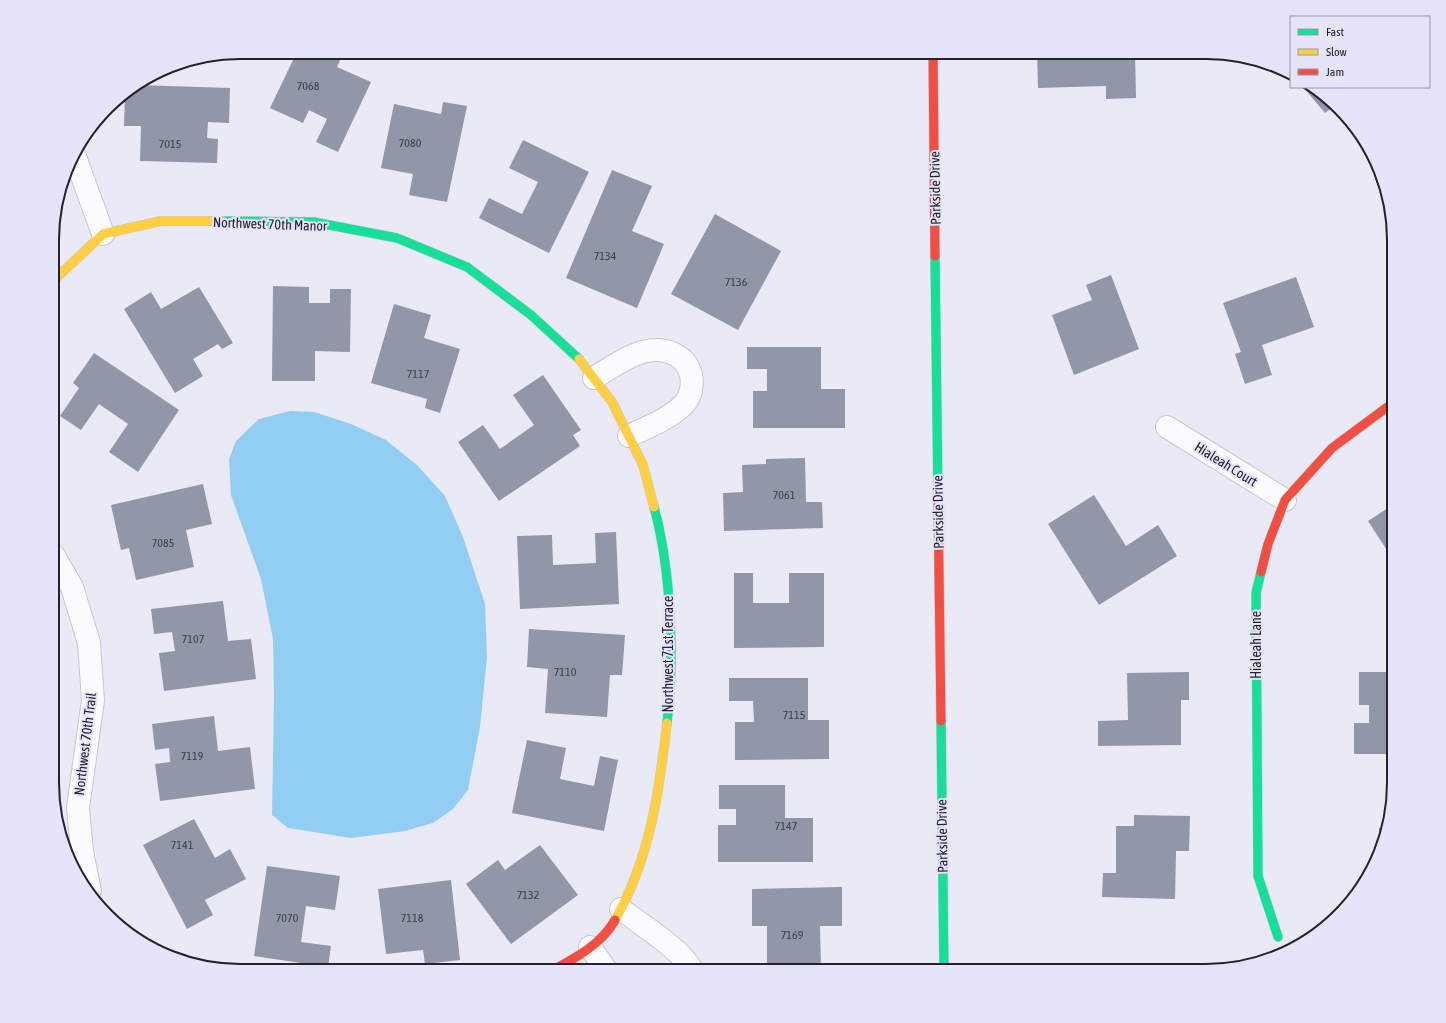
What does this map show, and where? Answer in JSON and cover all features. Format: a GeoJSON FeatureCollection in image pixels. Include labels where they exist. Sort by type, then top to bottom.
{"type":"FeatureCollection","features":[{"type":"Feature","properties":{"kind":"street","name":"Parkside Drive"},"geometry":{"type":"LineString","coordinates":[[933,59],[944,964]]}},
{"type":"Feature","properties":{"kind":"street"},"geometry":{"type":"LineString","coordinates":[[59,275],[103,234],[77,162]]}},
{"type":"Feature","properties":{"kind":"street","name":"Northwest 70th Manor"},"geometry":{"type":"LineString","coordinates":[[103,234],[161,221],[314,222],[397,238],[467,267],[531,315],[575,354],[612,402]]}},
{"type":"Feature","properties":{"kind":"street"},"geometry":{"type":"LineString","coordinates":[[594,378],[625,359],[645,351],[666,351],[680,357],[689,366],[692,379],[691,392],[686,403],[672,415],[629,436]]}},
{"type":"Feature","properties":{"kind":"street","name":"Northwest 71st Terrace"},"geometry":{"type":"LineString","coordinates":[[564,964],[579,956],[610,929],[628,897],[649,839],[662,768],[670,702],[670,619],[662,536],[643,465],[612,402]]}},
{"type":"Feature","properties":{"kind":"street","name":"Hialeah Lane"},"geometry":{"type":"LineString","coordinates":[[1278,937],[1258,876],[1256,592],[1268,544],[1285,500],[1332,448],[1387,407]]}},
{"type":"Feature","properties":{"kind":"street","name":"Hialeah Court"},"geometry":{"type":"LineString","coordinates":[[1167,427],[1285,500]]}},
{"type":"Feature","properties":{"kind":"street","name":"Northwest 70th Trail"},"geometry":{"type":"LineString","coordinates":[[59,564],[72,586],[89,643],[93,700],[78,808],[82,852],[88,881]]}},
{"type":"Feature","properties":{"kind":"street"},"geometry":{"type":"LineString","coordinates":[[621,909],[679,953],[688,964]]}},
{"type":"Feature","properties":{"kind":"street"},"geometry":{"type":"LineString","coordinates":[[590,947],[602,964]]}},
{"type":"Feature","properties":{"kind":"water"},"geometry":{"type":"Polygon","coordinates":[[[290,411],[314,412],[351,424],[386,440],[418,466],[445,496],[463,537],[485,604],[487,657],[480,727],[468,790],[453,809],[433,823],[405,831],[351,838],[288,828],[272,815],[274,697],[273,639],[261,579],[231,495],[229,459],[236,441],[259,419],[290,411]]]}},
{"type":"Feature","properties":{"kind":"building"},"geometry":{"type":"Polygon","coordinates":[[[294,59],[341,59],[337,67],[371,82],[338,152],[316,142],[327,119],[309,110],[303,123],[270,108],[294,59]]]}},
{"type":"Feature","properties":{"kind":"building"},"geometry":{"type":"Polygon","coordinates":[[[1037,59],[1135,59],[1136,98],[1106,99],[1106,86],[1038,88],[1037,59]]]}},
{"type":"Feature","properties":{"kind":"building"},"geometry":{"type":"Polygon","coordinates":[[[146,85],[230,88],[229,123],[208,122],[207,138],[218,139],[217,163],[140,161],[141,126],[124,126],[125,101],[146,85]]]}},
{"type":"Feature","properties":{"kind":"building"},"geometry":{"type":"Polygon","coordinates":[[[1304,88],[1330,109],[1325,113],[1304,88]]]}},
{"type":"Feature","properties":{"kind":"building"},"geometry":{"type":"Polygon","coordinates":[[[443,102],[467,106],[447,202],[409,195],[413,174],[381,168],[394,104],[441,114],[443,102]]]}},
{"type":"Feature","properties":{"kind":"building"},"geometry":{"type":"Polygon","coordinates":[[[523,140],[589,172],[549,253],[479,218],[489,198],[522,214],[538,182],[509,168],[523,140]]]}},
{"type":"Feature","properties":{"kind":"building"},"geometry":{"type":"Polygon","coordinates":[[[612,170],[652,186],[632,231],[664,244],[637,308],[566,278],[612,170]]]}},
{"type":"Feature","properties":{"kind":"building"},"geometry":{"type":"Polygon","coordinates":[[[715,214],[781,251],[738,330],[671,294],[715,214]]]}},
{"type":"Feature","properties":{"kind":"building"},"geometry":{"type":"Polygon","coordinates":[[[1111,275],[1139,349],[1074,375],[1052,315],[1092,300],[1086,285],[1111,275]]]}},
{"type":"Feature","properties":{"kind":"building"},"geometry":{"type":"Polygon","coordinates":[[[1296,277],[1314,327],[1262,345],[1272,375],[1245,384],[1235,354],[1241,352],[1223,303],[1296,277]]]}},
{"type":"Feature","properties":{"kind":"building"},"geometry":{"type":"Polygon","coordinates":[[[273,286],[309,287],[309,303],[330,303],[330,289],[351,289],[350,352],[315,351],[315,381],[272,381],[273,286]]]}},
{"type":"Feature","properties":{"kind":"building"},"geometry":{"type":"Polygon","coordinates":[[[199,287],[233,343],[222,349],[218,344],[193,359],[203,376],[175,393],[124,309],[151,292],[161,309],[199,287]]]}},
{"type":"Feature","properties":{"kind":"building"},"geometry":{"type":"Polygon","coordinates":[[[394,304],[431,315],[424,338],[460,349],[440,413],[425,408],[427,399],[371,383],[394,304]]]}},
{"type":"Feature","properties":{"kind":"building"},"geometry":{"type":"Polygon","coordinates":[[[747,347],[821,347],[821,389],[845,389],[845,428],[753,428],[753,391],[767,391],[767,369],[747,369],[747,347]]]}},
{"type":"Feature","properties":{"kind":"building"},"geometry":{"type":"Polygon","coordinates":[[[94,353],[179,410],[138,472],[109,452],[128,424],[99,404],[81,430],[60,416],[79,388],[73,383],[94,353]]]}},
{"type":"Feature","properties":{"kind":"building"},"geometry":{"type":"Polygon","coordinates":[[[543,375],[581,430],[573,435],[580,446],[499,501],[458,442],[483,425],[500,449],[534,425],[513,395],[543,375]]]}},
{"type":"Feature","properties":{"kind":"building"},"geometry":{"type":"Polygon","coordinates":[[[805,458],[806,502],[822,502],[823,528],[724,531],[723,493],[743,492],[742,465],[766,464],[766,459],[805,458]]]}},
{"type":"Feature","properties":{"kind":"building"},"geometry":{"type":"Polygon","coordinates":[[[203,484],[212,524],[186,530],[194,567],[136,580],[129,548],[121,550],[111,505],[203,484]]]}},
{"type":"Feature","properties":{"kind":"building"},"geometry":{"type":"Polygon","coordinates":[[[1094,495],[1126,546],[1158,525],[1177,556],[1099,605],[1048,524],[1094,495]]]}},
{"type":"Feature","properties":{"kind":"building"},"geometry":{"type":"Polygon","coordinates":[[[1387,509],[1387,550],[1368,521],[1387,509]]]}},
{"type":"Feature","properties":{"kind":"building"},"geometry":{"type":"Polygon","coordinates":[[[616,532],[619,604],[520,609],[517,536],[552,535],[553,565],[596,563],[595,533],[616,532]]]}},
{"type":"Feature","properties":{"kind":"building"},"geometry":{"type":"Polygon","coordinates":[[[734,573],[753,573],[753,603],[789,603],[789,573],[824,573],[824,647],[734,648],[734,573]]]}},
{"type":"Feature","properties":{"kind":"building"},"geometry":{"type":"Polygon","coordinates":[[[223,601],[228,641],[251,639],[256,679],[164,691],[159,653],[175,651],[172,632],[154,634],[151,609],[223,601]]]}},
{"type":"Feature","properties":{"kind":"building"},"geometry":{"type":"Polygon","coordinates":[[[529,629],[625,635],[622,675],[610,675],[607,717],[545,713],[548,669],[527,667],[529,629]]]}},
{"type":"Feature","properties":{"kind":"building"},"geometry":{"type":"Polygon","coordinates":[[[1189,672],[1189,700],[1181,700],[1181,745],[1098,746],[1098,721],[1128,720],[1127,673],[1189,672]]]}},
{"type":"Feature","properties":{"kind":"building"},"geometry":{"type":"Polygon","coordinates":[[[1359,672],[1387,672],[1387,754],[1354,754],[1354,723],[1369,723],[1369,705],[1359,705],[1359,672]]]}},
{"type":"Feature","properties":{"kind":"building"},"geometry":{"type":"Polygon","coordinates":[[[729,678],[808,678],[808,720],[829,720],[829,759],[735,760],[735,722],[754,722],[753,701],[729,701],[729,678]]]}},
{"type":"Feature","properties":{"kind":"building"},"geometry":{"type":"Polygon","coordinates":[[[214,716],[218,751],[250,747],[255,789],[160,801],[155,764],[170,762],[169,748],[155,750],[152,724],[214,716]]]}},
{"type":"Feature","properties":{"kind":"building"},"geometry":{"type":"Polygon","coordinates":[[[527,740],[566,748],[560,779],[594,786],[600,756],[618,760],[604,831],[512,813],[527,740]]]}},
{"type":"Feature","properties":{"kind":"building"},"geometry":{"type":"Polygon","coordinates":[[[719,785],[785,785],[785,818],[813,818],[813,862],[718,862],[718,825],[736,825],[736,809],[719,809],[719,785]]]}},
{"type":"Feature","properties":{"kind":"building"},"geometry":{"type":"Polygon","coordinates":[[[1134,815],[1190,816],[1189,851],[1176,851],[1175,899],[1102,897],[1103,873],[1116,873],[1116,826],[1134,826],[1134,815]]]}},
{"type":"Feature","properties":{"kind":"building"},"geometry":{"type":"Polygon","coordinates":[[[194,819],[215,858],[230,849],[246,879],[205,900],[213,915],[187,929],[143,845],[194,819]]]}},
{"type":"Feature","properties":{"kind":"building"},"geometry":{"type":"Polygon","coordinates":[[[540,845],[578,895],[511,944],[466,884],[498,860],[505,870],[540,845]]]}},
{"type":"Feature","properties":{"kind":"building"},"geometry":{"type":"Polygon","coordinates":[[[267,866],[340,876],[335,910],[306,906],[301,942],[331,946],[328,964],[308,964],[254,956],[267,866]]]}},
{"type":"Feature","properties":{"kind":"building"},"geometry":{"type":"Polygon","coordinates":[[[451,880],[460,960],[425,964],[423,950],[386,954],[378,889],[451,880]]]}},
{"type":"Feature","properties":{"kind":"building"},"geometry":{"type":"Polygon","coordinates":[[[842,887],[842,926],[820,926],[821,964],[767,964],[767,926],[752,926],[752,889],[842,887]]]}},
{"type":"Feature","properties":{"kind":"traffic: fast"},"geometry":{"type":"LineString","coordinates":[[222,221],[314,222],[397,238],[467,267],[531,315],[579,359]]}},
{"type":"Feature","properties":{"kind":"traffic: fast"},"geometry":{"type":"LineString","coordinates":[[935,256],[938,499]]}},
{"type":"Feature","properties":{"kind":"traffic: fast"},"geometry":{"type":"LineString","coordinates":[[654,507],[664,558],[670,614],[671,671],[667,723]]}},
{"type":"Feature","properties":{"kind":"traffic: fast"},"geometry":{"type":"LineString","coordinates":[[1261,572],[1256,593],[1258,876],[1278,937]]}},
{"type":"Feature","properties":{"kind":"traffic: fast"},"geometry":{"type":"LineString","coordinates":[[941,721],[944,964]]}},
{"type":"Feature","properties":{"kind":"traffic: slow"},"geometry":{"type":"LineString","coordinates":[[59,275],[103,234],[161,221],[222,221]]}},
{"type":"Feature","properties":{"kind":"traffic: slow"},"geometry":{"type":"LineString","coordinates":[[579,359],[612,402],[643,465],[654,507]]}},
{"type":"Feature","properties":{"kind":"traffic: slow"},"geometry":{"type":"LineString","coordinates":[[615,920],[627,897],[645,849],[656,800],[667,723]]}},
{"type":"Feature","properties":{"kind":"traffic: jam"},"geometry":{"type":"LineString","coordinates":[[933,59],[935,256]]}},
{"type":"Feature","properties":{"kind":"traffic: jam"},"geometry":{"type":"LineString","coordinates":[[1261,572],[1268,544],[1285,500],[1332,448],[1387,407]]}},
{"type":"Feature","properties":{"kind":"traffic: jam"},"geometry":{"type":"LineString","coordinates":[[938,499],[941,721]]}},
{"type":"Feature","properties":{"kind":"traffic: jam"},"geometry":{"type":"LineString","coordinates":[[564,964],[595,944],[615,920]]}}]}
